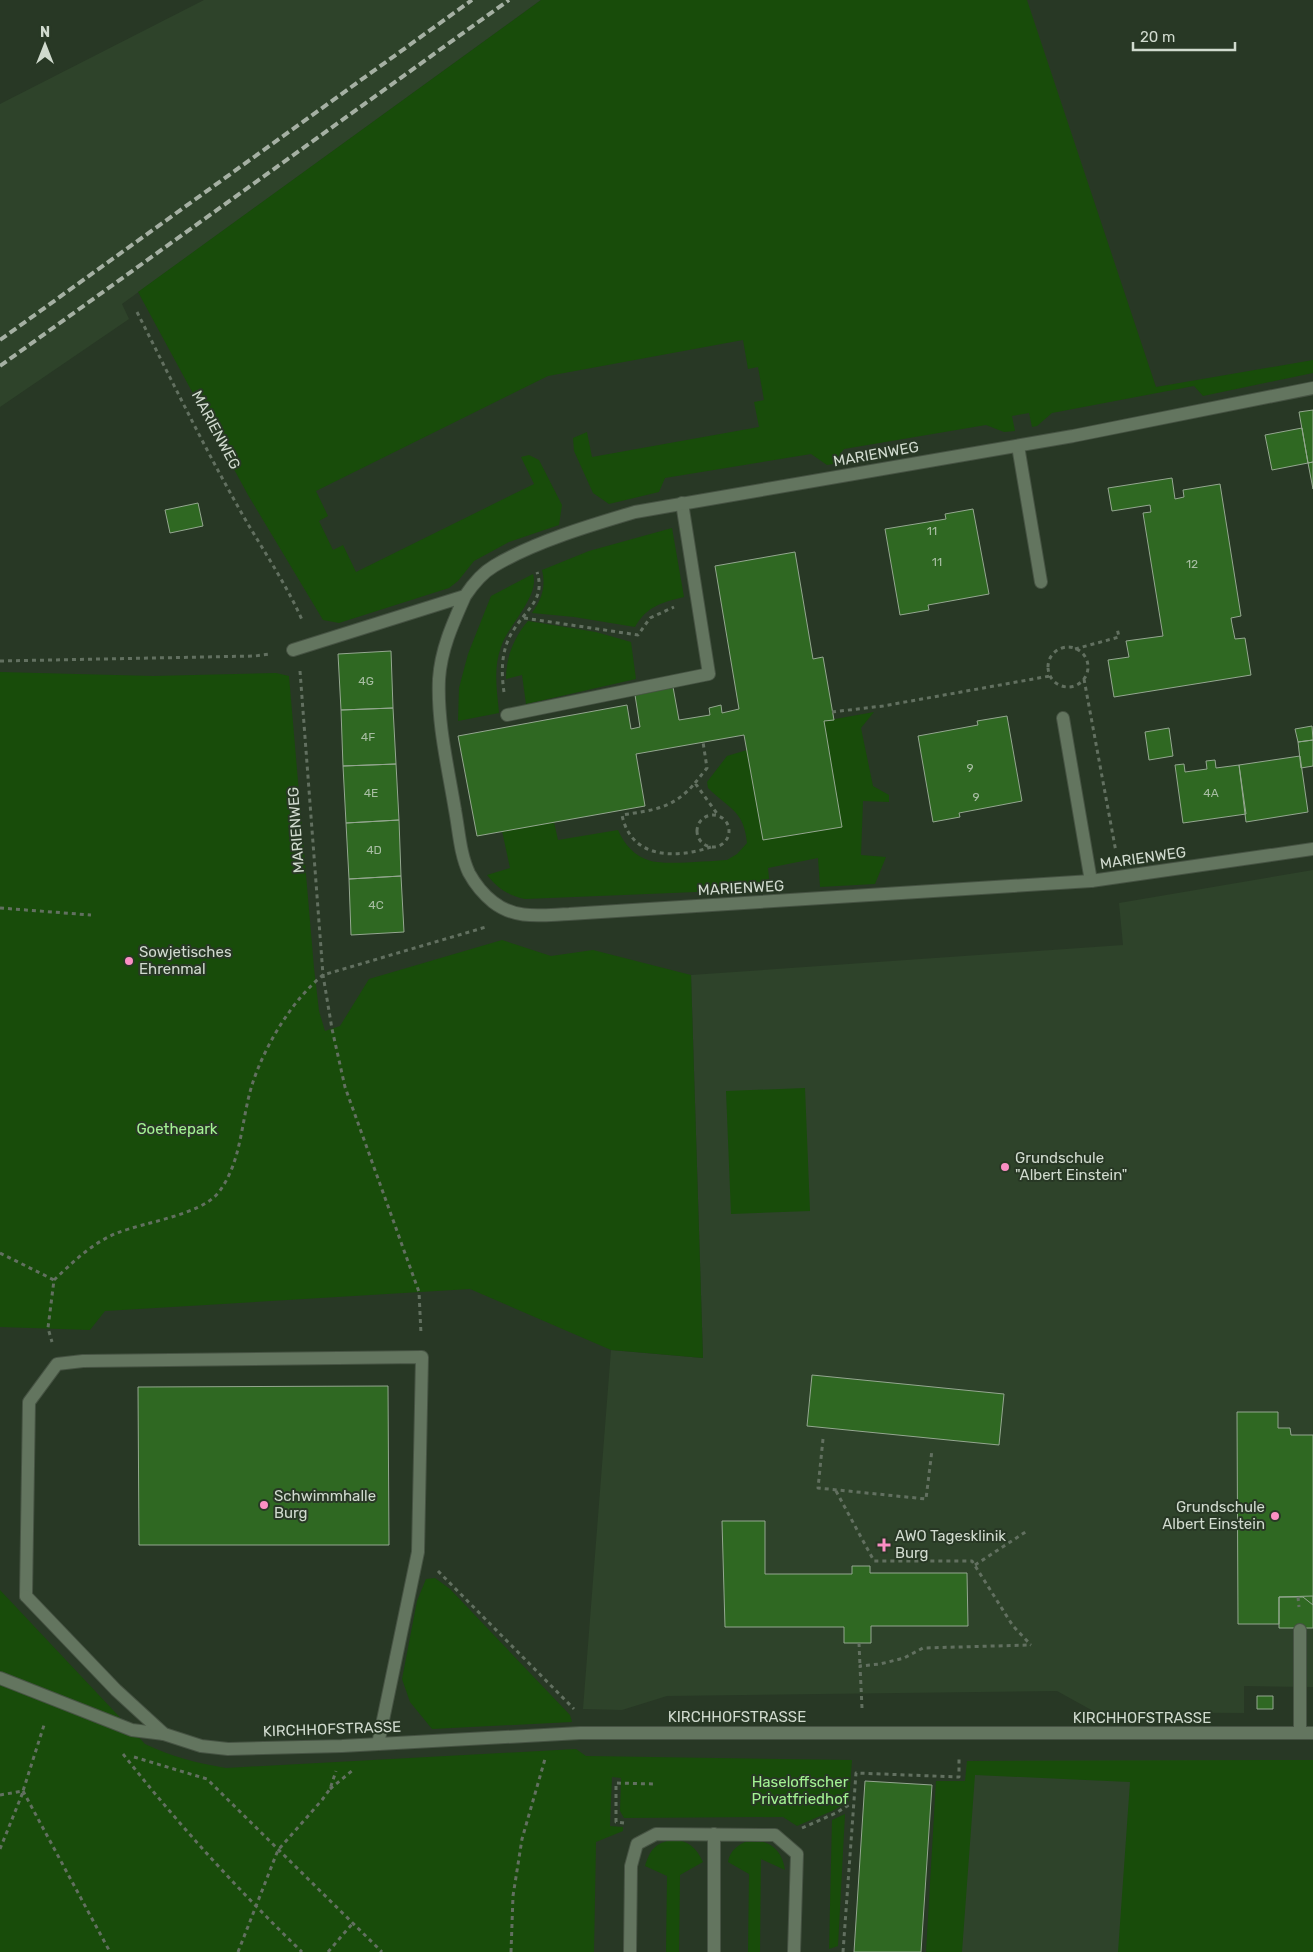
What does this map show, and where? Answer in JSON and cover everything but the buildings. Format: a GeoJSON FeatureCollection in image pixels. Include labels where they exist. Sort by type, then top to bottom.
{"type":"FeatureCollection","features":[{"type":"Feature","properties":{"kind":"street","name":"MARIENWEG"},"geometry":{"type":"LineString","coordinates":[[1313,388],[1018,446],[682,503],[635,512],[589,526],[527,550],[494,566],[477,579],[465,596],[444,648],[440,679],[443,741],[462,851],[469,872],[480,890],[494,902],[510,912],[524,916],[1091,882],[1313,849]]}},
{"type":"Feature","properties":{"kind":"street"},"geometry":{"type":"LineString","coordinates":[[1018,446],[1041,582]]}},
{"type":"Feature","properties":{"kind":"street"},"geometry":{"type":"LineString","coordinates":[[507,715],[709,674],[682,503]]}},
{"type":"Feature","properties":{"kind":"street"},"geometry":{"type":"LineString","coordinates":[[293,650],[311,642],[465,596]]}},
{"type":"Feature","properties":{"kind":"street"},"geometry":{"type":"LineString","coordinates":[[1063,718],[1091,882]]}},
{"type":"Feature","properties":{"kind":"street"},"geometry":{"type":"LineString","coordinates":[[58,1364],[83,1361],[422,1357],[418,1552],[378,1744]]}},
{"type":"Feature","properties":{"kind":"street","name":"KIRCHHOFSTRASSE"},"geometry":{"type":"LineString","coordinates":[[58,1364],[30,1402],[26,1596],[116,1690],[164,1734]]}},
{"type":"Feature","properties":{"kind":"street"},"geometry":{"type":"LineString","coordinates":[[1300,1630],[1307,1733]]}},
{"type":"Feature","properties":{"kind":"street","name":"KIRCHHOFSTRASSE"},"geometry":{"type":"LineString","coordinates":[[0,1678],[132,1730],[164,1734],[201,1746],[228,1749],[342,1746],[580,1733],[1307,1733]]}},
{"type":"Feature","properties":{"kind":"street"},"geometry":{"type":"LineString","coordinates":[[630,1952],[631,1866],[637,1844],[656,1834],[775,1835],[786,1844],[797,1854],[794,1952]]}},
{"type":"Feature","properties":{"kind":"street"},"geometry":{"type":"LineString","coordinates":[[714,1834],[714,1952]]}},
{"type":"Feature","properties":{"kind":"path","name":"MARIENWEG"},"geometry":{"type":"LineString","coordinates":[[138,312],[176,389],[242,512],[289,591],[311,642]]}},
{"type":"Feature","properties":{"kind":"path"},"geometry":{"type":"LineString","coordinates":[[507,715],[501,671],[512,631],[524,618],[538,594],[540,582],[527,550]]}},
{"type":"Feature","properties":{"kind":"path"},"geometry":{"type":"LineString","coordinates":[[524,618],[638,635],[650,618],[670,607],[698,601]]}},
{"type":"Feature","properties":{"kind":"path"},"geometry":{"type":"LineString","coordinates":[[1074,649],[1119,637],[1117,628]]}},
{"type":"Feature","properties":{"kind":"path"},"geometry":{"type":"LineString","coordinates":[[1066,648],[1074,649],[1080,652],[1088,667],[1084,679],[1080,683],[1069,687],[1058,684],[1050,676],[1049,662],[1052,655],[1066,648]]}},
{"type":"Feature","properties":{"kind":"path","name":"MARIENWEG"},"geometry":{"type":"LineString","coordinates":[[293,650],[300,672],[323,975],[332,1029],[345,1087],[419,1292],[422,1357]]}},
{"type":"Feature","properties":{"kind":"path"},"geometry":{"type":"LineString","coordinates":[[0,661],[255,656],[293,650]]}},
{"type":"Feature","properties":{"kind":"path"},"geometry":{"type":"LineString","coordinates":[[832,712],[883,706],[1050,676]]}},
{"type":"Feature","properties":{"kind":"path"},"geometry":{"type":"LineString","coordinates":[[1084,679],[1121,877]]}},
{"type":"Feature","properties":{"kind":"path"},"geometry":{"type":"LineString","coordinates":[[695,783],[728,827],[728,837],[721,845],[681,854],[651,851],[634,840],[624,828],[622,815],[663,808],[685,795],[707,768],[703,742]]}},
{"type":"Feature","properties":{"kind":"path"},"geometry":{"type":"LineString","coordinates":[[711,847],[701,842],[696,832],[697,827],[703,818],[713,814],[718,815]]}},
{"type":"Feature","properties":{"kind":"path"},"geometry":{"type":"LineString","coordinates":[[0,908],[91,914]]}},
{"type":"Feature","properties":{"kind":"path"},"geometry":{"type":"LineString","coordinates":[[58,1364],[48,1328],[54,1280],[92,1246],[116,1233],[204,1206],[218,1194],[230,1170],[252,1084],[264,1058],[296,1001],[323,975],[487,926],[510,912]]}},
{"type":"Feature","properties":{"kind":"path"},"geometry":{"type":"LineString","coordinates":[[0,1253],[54,1280]]}},
{"type":"Feature","properties":{"kind":"path"},"geometry":{"type":"LineString","coordinates":[[823,1439],[818,1488],[836,1491],[926,1499],[932,1450]]}},
{"type":"Feature","properties":{"kind":"path"},"geometry":{"type":"LineString","coordinates":[[836,1491],[874,1561],[972,1561],[1013,1626],[1031,1645],[923,1648],[904,1658],[880,1664],[860,1666]]}},
{"type":"Feature","properties":{"kind":"path"},"geometry":{"type":"LineString","coordinates":[[975,1565],[1027,1531]]}},
{"type":"Feature","properties":{"kind":"path"},"geometry":{"type":"LineString","coordinates":[[418,1552],[575,1710],[580,1733]]}},
{"type":"Feature","properties":{"kind":"path"},"geometry":{"type":"LineString","coordinates":[[858,1643],[861,1693]]}},
{"type":"Feature","properties":{"kind":"path"},"geometry":{"type":"LineString","coordinates":[[0,1849],[23,1791],[52,1700]]}},
{"type":"Feature","properties":{"kind":"path"},"geometry":{"type":"LineString","coordinates":[[93,1715],[160,1801],[256,1908],[302,1952]]}},
{"type":"Feature","properties":{"kind":"path"},"geometry":{"type":"LineString","coordinates":[[511,1952],[513,1896],[522,1839],[552,1735]]}},
{"type":"Feature","properties":{"kind":"path"},"geometry":{"type":"LineString","coordinates":[[238,1952],[278,1850],[311,1814],[330,1789],[342,1746]]}},
{"type":"Feature","properties":{"kind":"path"},"geometry":{"type":"LineString","coordinates":[[123,1754],[207,1779],[382,1952]]}},
{"type":"Feature","properties":{"kind":"path"},"geometry":{"type":"LineString","coordinates":[[842,1952],[856,1773],[959,1777],[959,1757]]}},
{"type":"Feature","properties":{"kind":"path"},"geometry":{"type":"LineString","coordinates":[[644,1840],[631,1824],[616,1822],[616,1784],[655,1784]]}},
{"type":"Feature","properties":{"kind":"path"},"geometry":{"type":"LineString","coordinates":[[0,1795],[23,1791]]}},
{"type":"Feature","properties":{"kind":"path"},"geometry":{"type":"LineString","coordinates":[[23,1791],[110,1952]]}},
{"type":"Feature","properties":{"kind":"path"},"geometry":{"type":"LineString","coordinates":[[786,1844],[801,1828],[836,1813],[853,1802]]}},
{"type":"Feature","properties":{"kind":"path"},"geometry":{"type":"LineString","coordinates":[[328,1952],[352,1924]]}},
{"type":"Feature","properties":{"kind":"shaded area"},"geometry":{"type":"Polygon","coordinates":[[[204,0],[541,0],[122,304],[129,319],[0,407],[0,104],[204,0]]]}},
{"type":"Feature","properties":{"kind":"shaded area","name":"Grundschule \"Albert Einstein\""},"geometry":{"type":"Polygon","coordinates":[[[1313,870],[1313,1687],[1244,1686],[1244,1713],[1095,1712],[1057,1691],[667,1696],[622,1710],[583,1709],[611,1350],[703,1358],[691,975],[1123,945],[1119,903],[1313,870]]]}},
{"type":"Feature","properties":{"kind":"shaded area"},"geometry":{"type":"Polygon","coordinates":[[[1313,1760],[1313,1952],[951,1952],[967,1761],[1313,1760]]]}},
{"type":"Feature","properties":{"kind":"green space"},"geometry":{"type":"Polygon","coordinates":[[[541,0],[1027,0],[1156,387],[1313,360],[1313,373],[1203,396],[1194,386],[1052,413],[1037,426],[1032,427],[1029,413],[1012,416],[1015,431],[1004,432],[986,425],[844,449],[833,464],[827,465],[811,454],[665,478],[659,492],[609,504],[593,493],[574,451],[573,438],[587,432],[592,457],[759,427],[754,402],[764,400],[758,367],[748,369],[743,340],[548,376],[316,491],[328,516],[319,521],[333,550],[343,545],[356,572],[534,484],[521,457],[529,455],[539,460],[562,505],[559,525],[509,542],[474,561],[458,581],[449,588],[339,623],[323,620],[248,495],[138,292],[541,0]]]}},
{"type":"Feature","properties":{"kind":"green space"},"geometry":{"type":"Polygon","coordinates":[[[672,528],[684,597],[655,606],[639,620],[635,627],[574,617],[532,613],[542,593],[544,582],[542,570],[589,551],[672,528]]]}},
{"type":"Feature","properties":{"kind":"green space"},"geometry":{"type":"Polygon","coordinates":[[[533,574],[532,592],[505,638],[497,663],[496,680],[499,713],[458,721],[459,688],[468,654],[491,596],[533,574]]]}},
{"type":"Feature","properties":{"kind":"green space"},"geometry":{"type":"Polygon","coordinates":[[[528,621],[596,632],[631,642],[636,679],[526,704],[522,675],[506,679],[507,663],[512,648],[528,621]]]}},
{"type":"Feature","properties":{"kind":"green space","name":"Goethepark"},"geometry":{"type":"Polygon","coordinates":[[[0,672],[153,676],[276,673],[289,676],[314,968],[319,1011],[325,1031],[340,1026],[369,979],[502,940],[551,956],[593,950],[691,975],[703,1358],[611,1350],[470,1289],[105,1311],[90,1330],[0,1327],[0,672]]]}},
{"type":"Feature","properties":{"kind":"green space"},"geometry":{"type":"Polygon","coordinates":[[[874,712],[861,728],[873,786],[889,795],[889,802],[863,801],[861,855],[886,857],[875,884],[820,887],[818,858],[768,868],[770,889],[525,899],[504,891],[487,875],[510,868],[502,831],[554,822],[558,840],[618,830],[623,840],[631,849],[651,861],[677,863],[727,860],[737,854],[747,843],[743,823],[734,811],[708,788],[707,782],[727,756],[747,750],[763,840],[841,827],[824,721],[874,712]]]}},
{"type":"Feature","properties":{"kind":"green space"},"geometry":{"type":"Polygon","coordinates":[[[805,1088],[810,1211],[731,1214],[726,1091],[805,1088]]]}},
{"type":"Feature","properties":{"kind":"green space"},"geometry":{"type":"Polygon","coordinates":[[[435,1578],[450,1589],[570,1715],[572,1722],[432,1729],[410,1702],[402,1679],[417,1601],[426,1579],[435,1578]]]}},
{"type":"Feature","properties":{"kind":"green space","name":"Haseloffscher Privatfriedhof"},"geometry":{"type":"Polygon","coordinates":[[[0,1590],[145,1744],[165,1753],[195,1762],[226,1768],[576,1749],[586,1756],[852,1760],[849,1801],[832,1811],[797,1826],[783,1817],[624,1818],[620,1811],[621,1778],[612,1777],[610,1826],[623,1827],[623,1831],[596,1842],[594,1952],[0,1952],[0,1590]]]}},
{"type":"Feature","properties":{"kind":"green space"},"geometry":{"type":"Polygon","coordinates":[[[1313,1760],[1313,1952],[1118,1952],[1130,1782],[975,1775],[962,1952],[926,1952],[936,1781],[965,1781],[967,1761],[1313,1760]]]}},
{"type":"Feature","properties":{"kind":"green space"},"geometry":{"type":"Polygon","coordinates":[[[845,1814],[838,1946],[829,1949],[832,1820],[845,1814]]]}},
{"type":"Feature","properties":{"kind":"green space"},"geometry":{"type":"Polygon","coordinates":[[[672,1840],[683,1841],[691,1845],[703,1862],[680,1875],[679,1952],[666,1952],[667,1876],[645,1866],[657,1845],[672,1840]]]}},
{"type":"Feature","properties":{"kind":"green space"},"geometry":{"type":"Polygon","coordinates":[[[749,1840],[763,1842],[778,1851],[785,1870],[761,1859],[760,1952],[748,1952],[749,1874],[728,1862],[735,1848],[749,1840]]]}},
{"type":"Feature","properties":{"kind":"railway"},"geometry":{"type":"LineString","coordinates":[[0,340],[472,0]]}},
{"type":"Feature","properties":{"kind":"railway"},"geometry":{"type":"LineString","coordinates":[[0,366],[509,0]]}},
{"type":"Feature","properties":{"kind":"place","name":"Sowjetisches Ehrenmal"},"geometry":{"type":"Point","coordinates":[129,961]}},
{"type":"Feature","properties":{"kind":"place","name":"Grundschule \"Albert Einstein\""},"geometry":{"type":"Point","coordinates":[1005,1167]}},
{"type":"Feature","properties":{"kind":"place","name":"Schwimmhalle Burg"},"geometry":{"type":"Point","coordinates":[264,1505]}},
{"type":"Feature","properties":{"kind":"place","name":"Grundschule Albert Einstein"},"geometry":{"type":"Point","coordinates":[1275,1516]}},
{"type":"Feature","properties":{"kind":"place","name":"AWO Tagesklinik Burg"},"geometry":{"type":"Point","coordinates":[884,1545]}}]}
